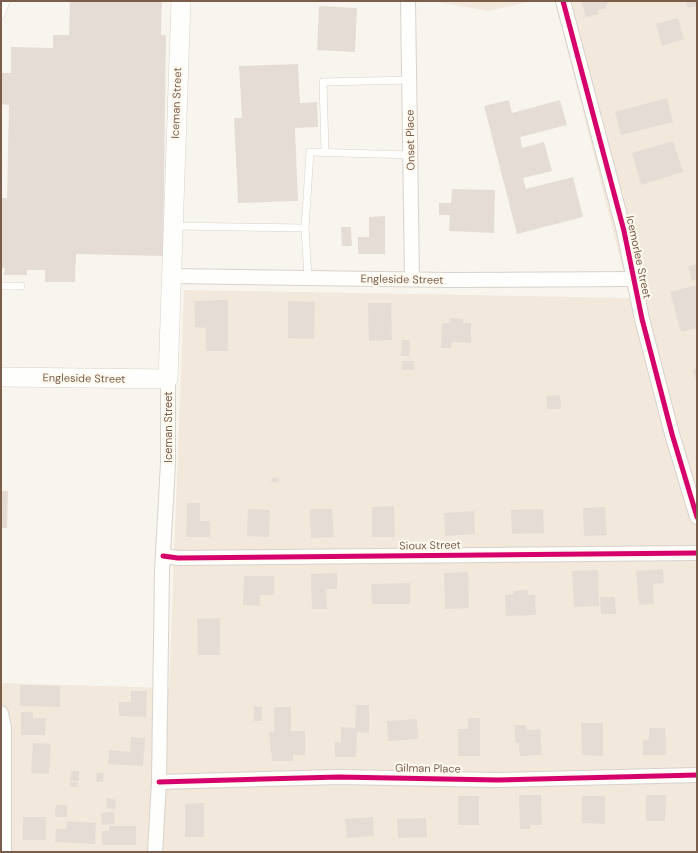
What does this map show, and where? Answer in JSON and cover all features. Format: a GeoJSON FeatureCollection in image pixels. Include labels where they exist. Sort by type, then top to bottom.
{"type":"FeatureCollection","features":[{"type":"Feature","properties":{"kind":"main road","name":"Iceman Street"},"geometry":{"type":"LineString","coordinates":[[168,379],[172,226],[181,1]]}},
{"type":"Feature","properties":{"kind":"main road","name":"Engleside Street"},"geometry":{"type":"LineString","coordinates":[[1,377],[168,379]]}},
{"type":"Feature","properties":{"kind":"street","name":"Onset Place"},"geometry":{"type":"LineString","coordinates":[[408,1],[412,279]]}},
{"type":"Feature","properties":{"kind":"street","name":"Icemorlee Street"},"geometry":{"type":"LineString","coordinates":[[564,1],[624,231],[642,319],[672,434],[697,517]]}},
{"type":"Feature","properties":{"kind":"street","name":"Engleside Street"},"geometry":{"type":"LineString","coordinates":[[171,276],[412,279],[634,279]]}},
{"type":"Feature","properties":{"kind":"street","name":"Iceman Street"},"geometry":{"type":"LineString","coordinates":[[155,852],[159,782],[163,556],[168,463],[168,379]]}},
{"type":"Feature","properties":{"kind":"street","name":"Sioux Street"},"geometry":{"type":"LineString","coordinates":[[163,556],[178,558],[697,553]]}},
{"type":"Feature","properties":{"kind":"street"},"geometry":{"type":"LineString","coordinates":[[1,713],[4,728],[4,852]]}},
{"type":"Feature","properties":{"kind":"street","name":"Gilman Place"},"geometry":{"type":"LineString","coordinates":[[159,782],[339,776],[497,780],[697,775]]}},
{"type":"Feature","properties":{"kind":"lane"},"geometry":{"type":"LineString","coordinates":[[1,15],[6,1]]}},
{"type":"Feature","properties":{"kind":"lane"},"geometry":{"type":"LineString","coordinates":[[325,152],[323,82],[409,80]]}},
{"type":"Feature","properties":{"kind":"lane"},"geometry":{"type":"LineString","coordinates":[[308,277],[305,228],[310,152],[410,155]]}},
{"type":"Feature","properties":{"kind":"lane"},"geometry":{"type":"LineString","coordinates":[[172,226],[305,228]]}},
{"type":"Feature","properties":{"kind":"lane"},"geometry":{"type":"LineString","coordinates":[[1,286],[21,286]]}},
{"type":"Feature","properties":{"kind":"shaded area"},"geometry":{"type":"Polygon","coordinates":[[[432,1],[533,1],[488,11],[432,1]]]}},
{"type":"Feature","properties":{"kind":"shaded area"},"geometry":{"type":"Polygon","coordinates":[[[555,1],[697,1],[697,852],[1,852],[1,683],[169,688],[184,290],[630,298],[555,1]]]}},
{"type":"Feature","properties":{"kind":"building"},"geometry":{"type":"Polygon","coordinates":[[[70,1],[162,1],[161,35],[166,35],[163,256],[76,254],[75,282],[45,282],[45,270],[27,270],[27,275],[4,275],[5,268],[1,268],[1,198],[7,198],[9,105],[1,104],[1,73],[11,73],[11,47],[53,48],[53,35],[69,35],[70,1]]]}},
{"type":"Feature","properties":{"kind":"building"},"geometry":{"type":"Polygon","coordinates":[[[581,1],[608,1],[608,4],[606,5],[606,8],[598,10],[599,14],[586,17],[581,1]]]}},
{"type":"Feature","properties":{"kind":"building"},"geometry":{"type":"Polygon","coordinates":[[[697,1],[697,6],[688,8],[686,3],[697,1]]]}},
{"type":"Feature","properties":{"kind":"building"},"geometry":{"type":"Polygon","coordinates":[[[319,6],[357,8],[355,52],[317,50],[319,6]]]}},
{"type":"Feature","properties":{"kind":"building"},"geometry":{"type":"Polygon","coordinates":[[[678,18],[684,39],[662,46],[656,24],[678,18]]]}},
{"type":"Feature","properties":{"kind":"building"},"geometry":{"type":"Polygon","coordinates":[[[298,64],[300,103],[317,102],[318,127],[295,128],[298,201],[238,203],[234,118],[242,118],[239,66],[298,64]]]}},
{"type":"Feature","properties":{"kind":"building"},"geometry":{"type":"Polygon","coordinates":[[[667,98],[673,122],[621,135],[615,112],[667,98]]]}},
{"type":"Feature","properties":{"kind":"building"},"geometry":{"type":"Polygon","coordinates":[[[509,100],[512,113],[560,100],[567,125],[520,137],[522,148],[544,142],[552,171],[523,178],[526,189],[573,177],[583,217],[517,234],[484,106],[509,100]]]}},
{"type":"Feature","properties":{"kind":"building"},"geometry":{"type":"Polygon","coordinates":[[[673,141],[683,172],[641,185],[632,153],[673,141]]]}},
{"type":"Feature","properties":{"kind":"building"},"geometry":{"type":"Polygon","coordinates":[[[452,189],[495,190],[494,233],[449,231],[450,215],[439,215],[439,203],[451,203],[452,189]]]}},
{"type":"Feature","properties":{"kind":"building"},"geometry":{"type":"Polygon","coordinates":[[[385,216],[385,254],[358,254],[358,237],[369,237],[369,217],[385,216]]]}},
{"type":"Feature","properties":{"kind":"building"},"geometry":{"type":"Polygon","coordinates":[[[341,227],[351,227],[352,246],[342,246],[341,227]]]}},
{"type":"Feature","properties":{"kind":"building"},"geometry":{"type":"Polygon","coordinates":[[[697,264],[697,279],[692,281],[688,266],[697,264]]]}},
{"type":"Feature","properties":{"kind":"building"},"geometry":{"type":"Polygon","coordinates":[[[697,285],[697,328],[681,332],[670,292],[697,285]]]}},
{"type":"Feature","properties":{"kind":"building"},"geometry":{"type":"Polygon","coordinates":[[[228,300],[228,351],[206,351],[206,328],[195,327],[194,301],[228,300]]]}},
{"type":"Feature","properties":{"kind":"building"},"geometry":{"type":"Polygon","coordinates":[[[288,301],[315,302],[314,339],[288,338],[288,301]]]}},
{"type":"Feature","properties":{"kind":"building"},"geometry":{"type":"Polygon","coordinates":[[[368,303],[391,303],[392,340],[369,341],[368,303]]]}},
{"type":"Feature","properties":{"kind":"building"},"geometry":{"type":"Polygon","coordinates":[[[450,318],[463,319],[463,323],[471,323],[471,343],[452,342],[451,348],[441,348],[442,323],[450,323],[450,318]]]}},
{"type":"Feature","properties":{"kind":"building"},"geometry":{"type":"Polygon","coordinates":[[[402,340],[410,340],[409,356],[401,356],[402,340]]]}},
{"type":"Feature","properties":{"kind":"building"},"geometry":{"type":"Polygon","coordinates":[[[402,361],[414,361],[414,370],[402,370],[402,361]]]}},
{"type":"Feature","properties":{"kind":"building"},"geometry":{"type":"Polygon","coordinates":[[[697,368],[697,383],[693,370],[697,368]]]}},
{"type":"Feature","properties":{"kind":"building"},"geometry":{"type":"Polygon","coordinates":[[[560,395],[561,409],[547,409],[546,396],[560,395]]]}},
{"type":"Feature","properties":{"kind":"building"},"geometry":{"type":"Polygon","coordinates":[[[272,478],[279,478],[279,482],[271,482],[272,478]]]}},
{"type":"Feature","properties":{"kind":"building"},"geometry":{"type":"Polygon","coordinates":[[[1,491],[8,491],[7,528],[1,528],[1,491]]]}},
{"type":"Feature","properties":{"kind":"building"},"geometry":{"type":"Polygon","coordinates":[[[187,503],[200,503],[200,521],[210,521],[210,537],[186,537],[187,503]]]}},
{"type":"Feature","properties":{"kind":"building"},"geometry":{"type":"Polygon","coordinates":[[[394,506],[395,537],[372,537],[372,507],[394,506]]]}},
{"type":"Feature","properties":{"kind":"building"},"geometry":{"type":"Polygon","coordinates":[[[605,507],[607,535],[584,536],[583,508],[605,507]]]}},
{"type":"Feature","properties":{"kind":"building"},"geometry":{"type":"Polygon","coordinates":[[[248,509],[270,510],[269,537],[247,536],[248,509]]]}},
{"type":"Feature","properties":{"kind":"building"},"geometry":{"type":"Polygon","coordinates":[[[310,509],[332,509],[334,537],[311,538],[310,509]]]}},
{"type":"Feature","properties":{"kind":"building"},"geometry":{"type":"Polygon","coordinates":[[[543,509],[544,533],[512,534],[511,510],[543,509]]]}},
{"type":"Feature","properties":{"kind":"building"},"geometry":{"type":"Polygon","coordinates":[[[474,511],[475,534],[445,536],[444,513],[474,511]]]}},
{"type":"Feature","properties":{"kind":"building"},"geometry":{"type":"Polygon","coordinates":[[[663,569],[664,583],[653,584],[654,604],[639,605],[636,571],[663,569]]]}},
{"type":"Feature","properties":{"kind":"building"},"geometry":{"type":"Polygon","coordinates":[[[598,570],[599,606],[574,607],[572,571],[598,570]]]}},
{"type":"Feature","properties":{"kind":"building"},"geometry":{"type":"Polygon","coordinates":[[[468,572],[469,608],[445,609],[444,573],[468,572]]]}},
{"type":"Feature","properties":{"kind":"building"},"geometry":{"type":"Polygon","coordinates":[[[337,573],[337,589],[326,589],[327,609],[312,609],[311,574],[337,573]]]}},
{"type":"Feature","properties":{"kind":"building"},"geometry":{"type":"Polygon","coordinates":[[[244,576],[274,576],[274,595],[260,595],[260,606],[243,605],[244,576]]]}},
{"type":"Feature","properties":{"kind":"building"},"geometry":{"type":"Polygon","coordinates":[[[410,583],[410,604],[372,604],[371,584],[410,583]]]}},
{"type":"Feature","properties":{"kind":"building"},"geometry":{"type":"Polygon","coordinates":[[[528,590],[528,595],[535,595],[536,615],[506,616],[505,595],[514,594],[514,591],[528,590]]]}},
{"type":"Feature","properties":{"kind":"building"},"geometry":{"type":"Polygon","coordinates":[[[600,597],[615,597],[616,614],[601,614],[600,597]]]}},
{"type":"Feature","properties":{"kind":"building"},"geometry":{"type":"Polygon","coordinates":[[[220,618],[220,655],[198,655],[197,619],[220,618]]]}},
{"type":"Feature","properties":{"kind":"building"},"geometry":{"type":"Polygon","coordinates":[[[20,685],[60,686],[60,707],[20,706],[20,685]]]}},
{"type":"Feature","properties":{"kind":"building"},"geometry":{"type":"Polygon","coordinates":[[[131,691],[147,691],[146,717],[119,716],[119,702],[131,702],[131,691]]]}},
{"type":"Feature","properties":{"kind":"building"},"geometry":{"type":"Polygon","coordinates":[[[356,705],[369,705],[369,733],[357,732],[356,757],[335,757],[335,742],[341,743],[341,727],[355,728],[356,705]]]}},
{"type":"Feature","properties":{"kind":"building"},"geometry":{"type":"Polygon","coordinates":[[[254,706],[262,707],[262,721],[254,721],[254,706]]]}},
{"type":"Feature","properties":{"kind":"building"},"geometry":{"type":"Polygon","coordinates":[[[274,707],[291,707],[291,731],[305,731],[305,755],[293,755],[293,761],[272,761],[269,732],[274,732],[274,707]]]}},
{"type":"Feature","properties":{"kind":"building"},"geometry":{"type":"Polygon","coordinates":[[[21,712],[33,712],[33,718],[46,718],[45,735],[21,735],[21,712]]]}},
{"type":"Feature","properties":{"kind":"building"},"geometry":{"type":"Polygon","coordinates":[[[468,718],[480,718],[480,756],[458,756],[458,729],[468,729],[468,718]]]}},
{"type":"Feature","properties":{"kind":"building"},"geometry":{"type":"Polygon","coordinates":[[[417,719],[418,739],[388,741],[387,721],[417,719]]]}},
{"type":"Feature","properties":{"kind":"building"},"geometry":{"type":"Polygon","coordinates":[[[581,723],[603,723],[603,756],[582,755],[581,723]]]}},
{"type":"Feature","properties":{"kind":"building"},"geometry":{"type":"Polygon","coordinates":[[[514,725],[526,725],[527,730],[540,729],[542,755],[520,756],[519,743],[516,743],[514,725]]]}},
{"type":"Feature","properties":{"kind":"building"},"geometry":{"type":"Polygon","coordinates":[[[649,728],[665,728],[666,755],[643,755],[643,740],[649,740],[649,728]]]}},
{"type":"Feature","properties":{"kind":"building"},"geometry":{"type":"Polygon","coordinates":[[[131,737],[145,738],[143,766],[108,764],[109,750],[130,752],[131,737]]]}},
{"type":"Feature","properties":{"kind":"building"},"geometry":{"type":"Polygon","coordinates":[[[33,743],[51,744],[49,774],[31,773],[33,743]]]}},
{"type":"Feature","properties":{"kind":"building"},"geometry":{"type":"Polygon","coordinates":[[[71,771],[79,771],[79,781],[70,781],[71,771]]]}},
{"type":"Feature","properties":{"kind":"building"},"geometry":{"type":"Polygon","coordinates":[[[97,772],[104,773],[103,782],[96,782],[97,772]]]}},
{"type":"Feature","properties":{"kind":"building"},"geometry":{"type":"Polygon","coordinates":[[[70,782],[78,782],[78,787],[70,787],[70,782]]]}},
{"type":"Feature","properties":{"kind":"building"},"geometry":{"type":"Polygon","coordinates":[[[519,795],[541,795],[542,825],[530,825],[530,829],[520,829],[519,795]]]}},
{"type":"Feature","properties":{"kind":"building"},"geometry":{"type":"Polygon","coordinates":[[[646,795],[666,795],[665,821],[646,821],[646,795]]]}},
{"type":"Feature","properties":{"kind":"building"},"geometry":{"type":"Polygon","coordinates":[[[458,796],[479,796],[479,825],[458,825],[458,796]]]}},
{"type":"Feature","properties":{"kind":"building"},"geometry":{"type":"Polygon","coordinates":[[[582,796],[605,796],[605,824],[582,823],[582,796]]]}},
{"type":"Feature","properties":{"kind":"building"},"geometry":{"type":"Polygon","coordinates":[[[107,798],[116,800],[115,809],[106,808],[107,798]]]}},
{"type":"Feature","properties":{"kind":"building"},"geometry":{"type":"Polygon","coordinates":[[[204,803],[204,837],[185,837],[185,804],[204,803]]]}},
{"type":"Feature","properties":{"kind":"building"},"geometry":{"type":"Polygon","coordinates":[[[56,805],[67,805],[67,817],[55,817],[56,805]]]}},
{"type":"Feature","properties":{"kind":"building"},"geometry":{"type":"Polygon","coordinates":[[[114,812],[115,824],[102,825],[101,813],[114,812]]]}},
{"type":"Feature","properties":{"kind":"building"},"geometry":{"type":"Polygon","coordinates":[[[23,817],[46,817],[46,840],[23,840],[23,817]]]}},
{"type":"Feature","properties":{"kind":"building"},"geometry":{"type":"Polygon","coordinates":[[[373,817],[374,836],[347,838],[345,819],[373,817]]]}},
{"type":"Feature","properties":{"kind":"building"},"geometry":{"type":"Polygon","coordinates":[[[426,818],[427,837],[398,838],[397,819],[426,818]]]}},
{"type":"Feature","properties":{"kind":"building"},"geometry":{"type":"Polygon","coordinates":[[[67,821],[96,823],[95,844],[55,842],[56,829],[66,829],[67,821]]]}},
{"type":"Feature","properties":{"kind":"building"},"geometry":{"type":"Polygon","coordinates":[[[109,826],[136,826],[136,845],[102,845],[102,831],[109,831],[109,826]]]}},
{"type":"Feature","properties":{"kind":"cycle path"},"geometry":{"type":"LineString","coordinates":[[563,1],[624,231],[642,319],[672,434],[697,517]]}},
{"type":"Feature","properties":{"kind":"cycle path"},"geometry":{"type":"LineString","coordinates":[[163,556],[178,558],[697,553]]}},
{"type":"Feature","properties":{"kind":"cycle path"},"geometry":{"type":"LineString","coordinates":[[159,782],[339,777],[497,780],[697,775]]}}]}
